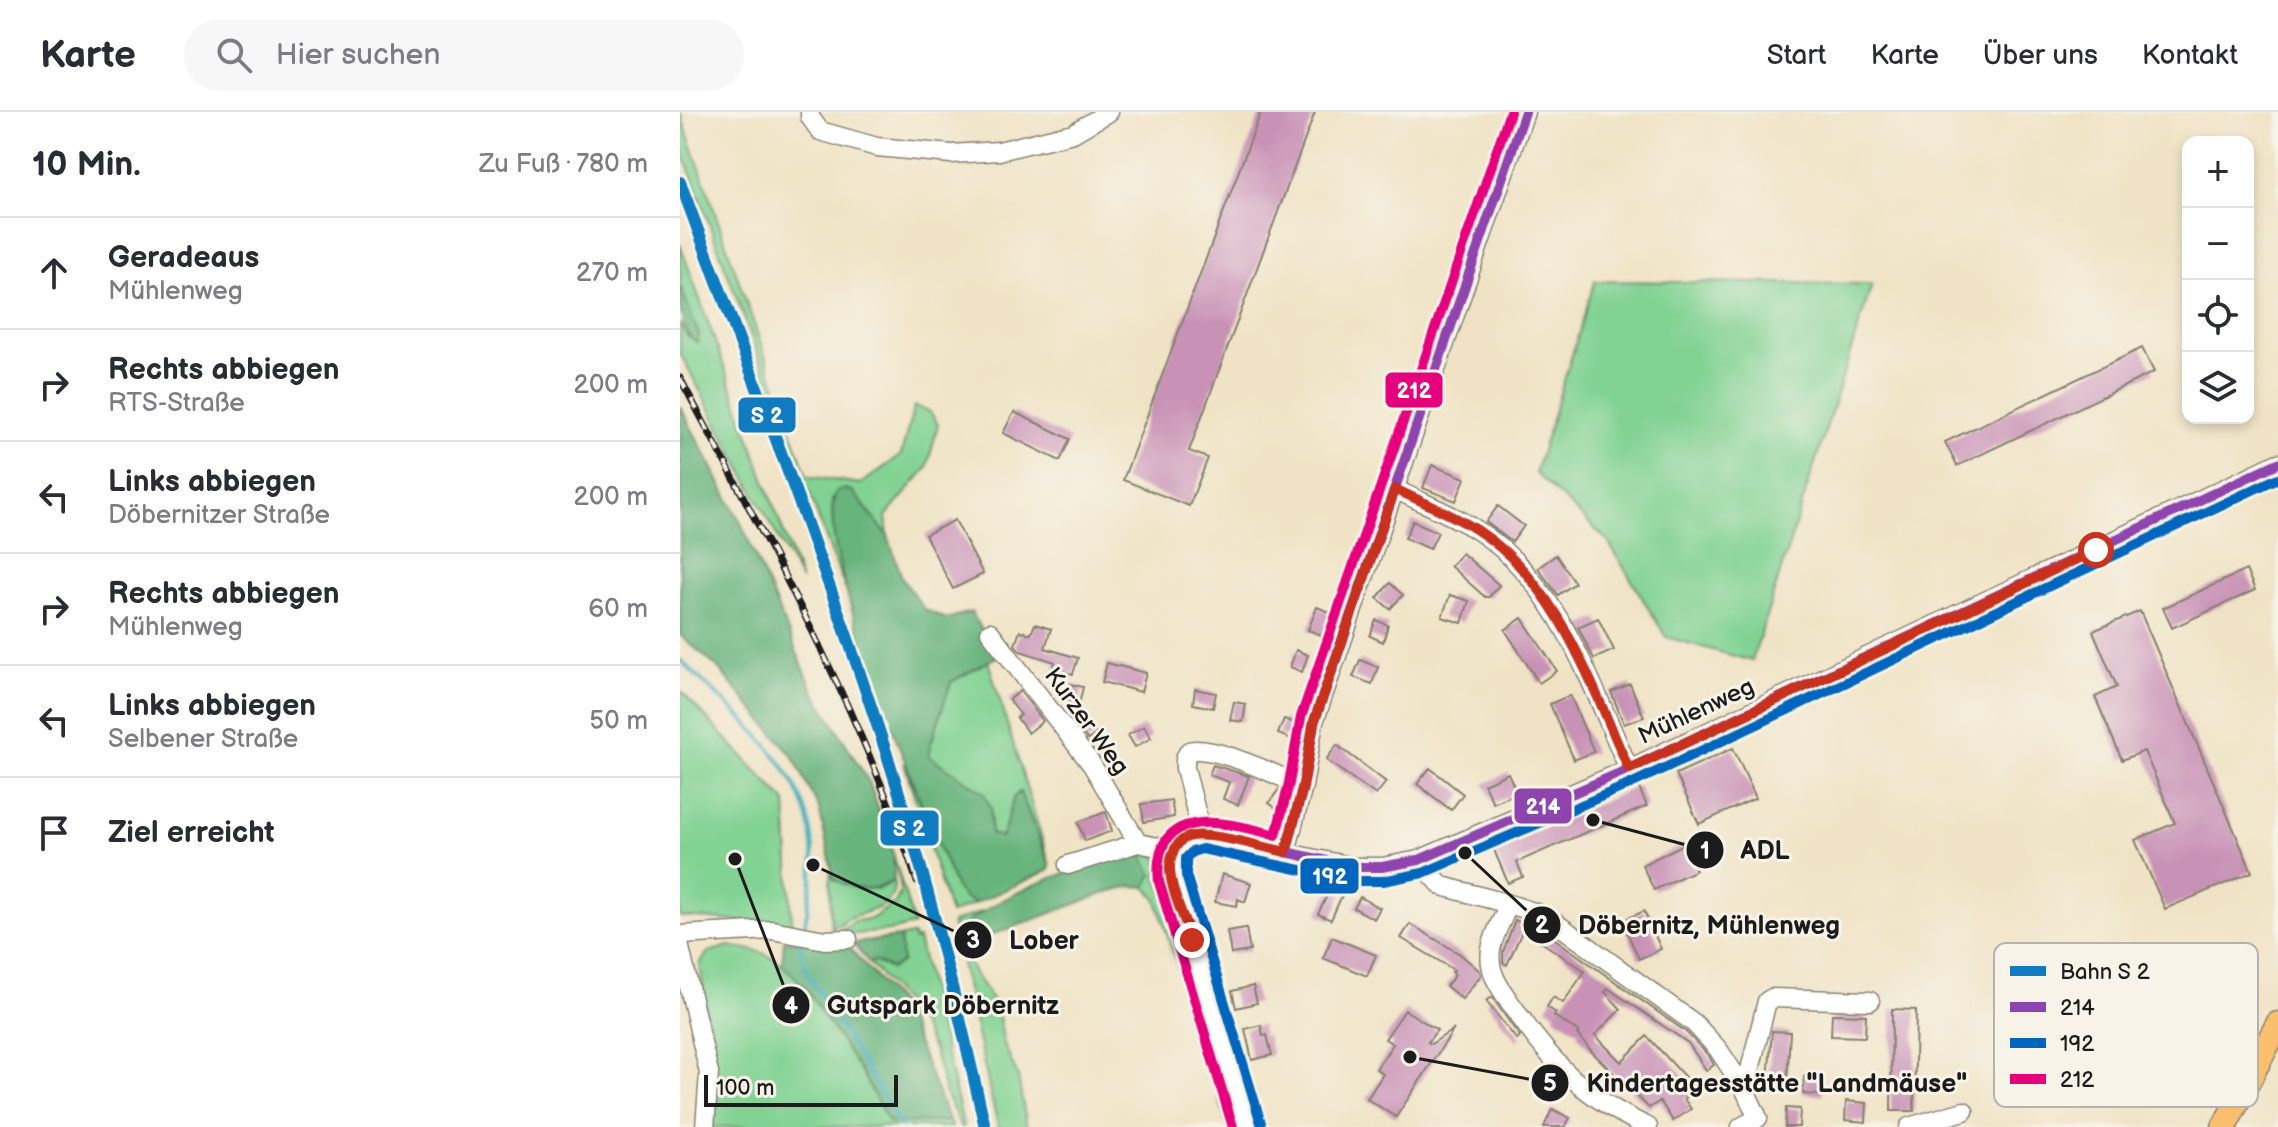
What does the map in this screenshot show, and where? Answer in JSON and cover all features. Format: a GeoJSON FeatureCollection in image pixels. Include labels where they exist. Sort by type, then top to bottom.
{"type":"FeatureCollection","features":[{"type":"Feature","properties":{"kind":"main road"},"geometry":{"type":"LineString","coordinates":[[2258,1062],[2278,1024]]}},
{"type":"Feature","properties":{"kind":"main road"},"geometry":{"type":"LineString","coordinates":[[2224,1127],[2234,1107]]}},
{"type":"Feature","properties":{"kind":"street"},"geometry":{"type":"LineString","coordinates":[[810,112],[820,131],[877,147],[951,154],[999,151],[1073,133],[1109,112]]}},
{"type":"Feature","properties":{"kind":"street"},"geometry":{"type":"LineString","coordinates":[[1286,852],[1303,786],[1314,722],[1525,112]]}},
{"type":"Feature","properties":{"kind":"street","name":"Mühlenweg"},"geometry":{"type":"LineString","coordinates":[[1202,835],[1354,867],[1382,867],[1419,860],[1629,769],[2278,463]]}},
{"type":"Feature","properties":{"kind":"street"},"geometry":{"type":"LineString","coordinates":[[1395,489],[1478,531],[1525,571],[1571,639],[1629,769]]}},
{"type":"Feature","properties":{"kind":"street","name":"Kurzer Weg"},"geometry":{"type":"LineString","coordinates":[[990,632],[1092,765],[1138,843]]}},
{"type":"Feature","properties":{"kind":"street"},"geometry":{"type":"LineString","coordinates":[[1248,1127],[1172,878],[1170,866],[1173,850],[1187,837],[1202,835],[1185,758],[1189,751],[1199,748],[1303,786]]}},
{"type":"Feature","properties":{"kind":"street"},"geometry":{"type":"LineString","coordinates":[[1068,865],[1138,843],[1173,850]]}},
{"type":"Feature","properties":{"kind":"street"},"geometry":{"type":"LineString","coordinates":[[1419,860],[1442,886],[1537,913],[1560,926],[1694,1023],[1718,1049],[1745,1090],[1756,1124]]}},
{"type":"Feature","properties":{"kind":"street"},"geometry":{"type":"LineString","coordinates":[[1509,904],[1491,949],[1493,978],[1549,1057],[1598,1099],[1618,1113],[1648,1127]]}},
{"type":"Feature","properties":{"kind":"street"},"geometry":{"type":"LineString","coordinates":[[680,935],[772,930],[819,939],[848,939]]}},
{"type":"Feature","properties":{"kind":"street"},"geometry":{"type":"LineString","coordinates":[[680,948],[709,1073],[705,1127]]}},
{"type":"Feature","properties":{"kind":"street"},"geometry":{"type":"LineString","coordinates":[[1745,1090],[1767,1001],[1772,998],[1870,1001]]}},
{"type":"Feature","properties":{"kind":"street"},"geometry":{"type":"LineString","coordinates":[[1909,1127],[1964,1111]]}},
{"type":"Feature","properties":{"kind":"green space"},"geometry":{"type":"Polygon","coordinates":[[[680,112],[807,476],[861,484],[901,455],[914,406],[929,411],[938,424],[927,468],[886,516],[888,536],[853,492],[832,499],[833,530],[845,589],[680,145],[680,112]]]}},
{"type":"Feature","properties":{"kind":"green space"},"geometry":{"type":"Polygon","coordinates":[[[680,244],[801,581],[680,353],[680,324],[689,339],[680,285],[680,244]]]}},
{"type":"Feature","properties":{"kind":"green space"},"geometry":{"type":"Polygon","coordinates":[[[1595,281],[1872,284],[1752,661],[1666,637],[1607,540],[1535,473],[1595,281]]]}},
{"type":"Feature","properties":{"kind":"green space"},"geometry":{"type":"Polygon","coordinates":[[[680,285],[699,335],[697,343],[684,326],[680,285]]]}},
{"type":"Feature","properties":{"kind":"green space"},"geometry":{"type":"Polygon","coordinates":[[[680,406],[741,523],[813,690],[869,782],[894,856],[894,881],[886,885],[871,889],[856,888],[834,879],[819,808],[793,756],[717,667],[680,635],[680,406]]]}},
{"type":"Feature","properties":{"kind":"green space"},"geometry":{"type":"Polygon","coordinates":[[[846,489],[853,492],[888,536],[902,578],[924,609],[946,619],[971,612],[998,656],[951,682],[929,756],[983,792],[991,808],[991,834],[1002,837],[1014,797],[1020,792],[1050,865],[1049,870],[976,903],[964,898],[956,888],[900,748],[855,621],[840,564],[833,519],[837,491],[846,489]]]}},
{"type":"Feature","properties":{"kind":"green space"},"geometry":{"type":"Polygon","coordinates":[[[988,661],[1050,865],[1020,792],[1014,797],[1002,837],[990,834],[991,808],[929,756],[951,682],[988,661]]]}},
{"type":"Feature","properties":{"kind":"green space"},"geometry":{"type":"Polygon","coordinates":[[[680,690],[786,802],[792,925],[680,917],[680,690]]]}},
{"type":"Feature","properties":{"kind":"green space"},"geometry":{"type":"Polygon","coordinates":[[[904,763],[956,888],[964,898],[976,903],[950,914],[904,763]]]}},
{"type":"Feature","properties":{"kind":"green space"},"geometry":{"type":"Polygon","coordinates":[[[1136,852],[1158,856],[1160,871],[1156,876],[1174,915],[1238,1127],[1228,1127],[1156,898],[1146,887],[1152,874],[1136,852]]]}},
{"type":"Feature","properties":{"kind":"green space"},"geometry":{"type":"Polygon","coordinates":[[[1136,852],[1142,854],[1152,874],[1146,887],[1131,886],[1100,895],[973,942],[965,936],[964,925],[1024,889],[1136,852]]]}},
{"type":"Feature","properties":{"kind":"green space"},"geometry":{"type":"Polygon","coordinates":[[[894,857],[914,925],[889,931],[832,936],[854,921],[871,919],[896,902],[900,883],[894,857]]]}},
{"type":"Feature","properties":{"kind":"green space"},"geometry":{"type":"Polygon","coordinates":[[[830,872],[834,879],[878,889],[894,881],[894,890],[882,906],[831,928],[830,872]]]}},
{"type":"Feature","properties":{"kind":"green space"},"geometry":{"type":"Polygon","coordinates":[[[983,911],[964,925],[965,936],[973,942],[967,954],[972,970],[997,1006],[1004,1044],[1018,1077],[1027,1127],[998,1127],[952,923],[983,911]]]}},
{"type":"Feature","properties":{"kind":"green space"},"geometry":{"type":"Polygon","coordinates":[[[913,935],[914,940],[918,939],[964,1127],[961,1127],[945,1093],[934,1051],[915,1014],[870,964],[872,961],[901,962],[900,937],[913,935]]]}},
{"type":"Feature","properties":{"kind":"green space"},"geometry":{"type":"Polygon","coordinates":[[[900,937],[902,962],[891,969],[873,961],[870,964],[855,946],[856,943],[900,937]]]}},
{"type":"Feature","properties":{"kind":"green space"},"geometry":{"type":"Polygon","coordinates":[[[784,940],[848,946],[903,1008],[949,1121],[889,1123],[863,1075],[805,987],[782,964],[784,940]]]}},
{"type":"Feature","properties":{"kind":"green space"},"geometry":{"type":"Polygon","coordinates":[[[729,946],[765,954],[783,965],[800,983],[835,1029],[889,1122],[949,1121],[952,1127],[712,1127],[717,1096],[700,964],[708,952],[729,946]]]}},
{"type":"Feature","properties":{"kind":"building"},"geometry":{"type":"Polygon","coordinates":[[[1261,112],[1315,112],[1189,451],[1208,458],[1189,506],[1123,480],[1261,112]]]}},
{"type":"Feature","properties":{"kind":"building"},"geometry":{"type":"Polygon","coordinates":[[[2142,348],[2154,372],[1957,466],[1945,442],[2142,348]]]}},
{"type":"Feature","properties":{"kind":"building"},"geometry":{"type":"Polygon","coordinates":[[[1014,412],[1070,439],[1060,461],[1003,433],[1014,412]]]}},
{"type":"Feature","properties":{"kind":"building"},"geometry":{"type":"Polygon","coordinates":[[[1432,465],[1465,478],[1456,501],[1423,488],[1432,465]]]}},
{"type":"Feature","properties":{"kind":"building"},"geometry":{"type":"Polygon","coordinates":[[[1498,506],[1524,526],[1512,542],[1486,522],[1498,506]]]}},
{"type":"Feature","properties":{"kind":"building"},"geometry":{"type":"Polygon","coordinates":[[[955,520],[983,574],[953,589],[925,535],[955,520]]]}},
{"type":"Feature","properties":{"kind":"building"},"geometry":{"type":"Polygon","coordinates":[[[1413,521],[1438,532],[1430,549],[1405,538],[1413,521]]]}},
{"type":"Feature","properties":{"kind":"building"},"geometry":{"type":"Polygon","coordinates":[[[1462,553],[1499,585],[1489,597],[1485,597],[1450,566],[1462,553]]]}},
{"type":"Feature","properties":{"kind":"building"},"geometry":{"type":"Polygon","coordinates":[[[1556,555],[1575,583],[1558,595],[1538,568],[1556,555]]]}},
{"type":"Feature","properties":{"kind":"building"},"geometry":{"type":"Polygon","coordinates":[[[2246,570],[2255,590],[2172,628],[2163,608],[2246,570]]]}},
{"type":"Feature","properties":{"kind":"building"},"geometry":{"type":"Polygon","coordinates":[[[1390,583],[1403,595],[1390,609],[1377,598],[1390,583]]]}},
{"type":"Feature","properties":{"kind":"building"},"geometry":{"type":"Polygon","coordinates":[[[1450,595],[1469,601],[1462,623],[1442,617],[1450,595]]]}},
{"type":"Feature","properties":{"kind":"building"},"geometry":{"type":"Polygon","coordinates":[[[1317,607],[1334,614],[1326,637],[1308,630],[1317,607]]]}},
{"type":"Feature","properties":{"kind":"building"},"geometry":{"type":"Polygon","coordinates":[[[2140,611],[2252,872],[2165,909],[2135,840],[2175,823],[2144,751],[2122,760],[2095,697],[2117,687],[2093,631],[2140,611]]]}},
{"type":"Feature","properties":{"kind":"building"},"geometry":{"type":"Polygon","coordinates":[[[1522,618],[1557,671],[1539,683],[1505,630],[1522,618]]]}},
{"type":"Feature","properties":{"kind":"building"},"geometry":{"type":"Polygon","coordinates":[[[1598,618],[1614,650],[1594,659],[1578,627],[1598,618]]]}},
{"type":"Feature","properties":{"kind":"building"},"geometry":{"type":"Polygon","coordinates":[[[1376,620],[1388,625],[1383,642],[1370,636],[1376,620]]]}},
{"type":"Feature","properties":{"kind":"building"},"geometry":{"type":"Polygon","coordinates":[[[1035,624],[1051,629],[1045,648],[1078,658],[1073,674],[1053,669],[1055,662],[1020,651],[1015,645],[1020,631],[1031,634],[1035,624]]]}},
{"type":"Feature","properties":{"kind":"building"},"geometry":{"type":"Polygon","coordinates":[[[1296,650],[1308,655],[1302,672],[1290,667],[1296,650]]]}},
{"type":"Feature","properties":{"kind":"building"},"geometry":{"type":"Polygon","coordinates":[[[1360,660],[1378,667],[1372,684],[1353,677],[1360,660]]]}},
{"type":"Feature","properties":{"kind":"building"},"geometry":{"type":"Polygon","coordinates":[[[1107,663],[1146,673],[1141,692],[1102,682],[1107,663]]]}},
{"type":"Feature","properties":{"kind":"building"},"geometry":{"type":"Polygon","coordinates":[[[1070,684],[1083,687],[1079,704],[1066,700],[1070,684]]]}},
{"type":"Feature","properties":{"kind":"building"},"geometry":{"type":"Polygon","coordinates":[[[1630,684],[1644,717],[1624,724],[1611,692],[1630,684]]]}},
{"type":"Feature","properties":{"kind":"building"},"geometry":{"type":"Polygon","coordinates":[[[1195,689],[1216,693],[1213,708],[1193,704],[1195,689]]]}},
{"type":"Feature","properties":{"kind":"building"},"geometry":{"type":"Polygon","coordinates":[[[1020,691],[1043,721],[1028,733],[1017,718],[1021,715],[1009,700],[1020,691]]]}},
{"type":"Feature","properties":{"kind":"building"},"geometry":{"type":"Polygon","coordinates":[[[1570,695],[1594,752],[1574,760],[1550,704],[1570,695]]]}},
{"type":"Feature","properties":{"kind":"building"},"geometry":{"type":"Polygon","coordinates":[[[1234,702],[1246,704],[1243,722],[1230,720],[1234,702]]]}},
{"type":"Feature","properties":{"kind":"building"},"geometry":{"type":"Polygon","coordinates":[[[1081,713],[1096,734],[1088,740],[1072,719],[1081,713]]]}},
{"type":"Feature","properties":{"kind":"building"},"geometry":{"type":"Polygon","coordinates":[[[1284,719],[1301,725],[1296,741],[1278,734],[1284,719]]]}},
{"type":"Feature","properties":{"kind":"building"},"geometry":{"type":"Polygon","coordinates":[[[1144,726],[1151,738],[1135,747],[1128,735],[1144,726]]]}},
{"type":"Feature","properties":{"kind":"building"},"geometry":{"type":"Polygon","coordinates":[[[1337,745],[1386,782],[1376,795],[1326,760],[1337,745]]]}},
{"type":"Feature","properties":{"kind":"building"},"geometry":{"type":"Polygon","coordinates":[[[1733,748],[1756,798],[1699,824],[1676,774],[1733,748]]]}},
{"type":"Feature","properties":{"kind":"building"},"geometry":{"type":"Polygon","coordinates":[[[1213,765],[1249,776],[1238,805],[1223,799],[1229,782],[1209,775],[1213,765]]]}},
{"type":"Feature","properties":{"kind":"building"},"geometry":{"type":"Polygon","coordinates":[[[1430,768],[1463,794],[1451,810],[1417,784],[1430,768]]]}},
{"type":"Feature","properties":{"kind":"building"},"geometry":{"type":"Polygon","coordinates":[[[1508,773],[1517,793],[1493,803],[1484,784],[1508,773]]]}},
{"type":"Feature","properties":{"kind":"building"},"geometry":{"type":"Polygon","coordinates":[[[1638,786],[1647,806],[1517,862],[1523,877],[1508,883],[1494,850],[1638,786]]]}},
{"type":"Feature","properties":{"kind":"building"},"geometry":{"type":"Polygon","coordinates":[[[1279,789],[1289,793],[1281,812],[1269,803],[1279,789]]]}},
{"type":"Feature","properties":{"kind":"building"},"geometry":{"type":"Polygon","coordinates":[[[1171,800],[1174,817],[1144,822],[1141,804],[1171,800]]]}},
{"type":"Feature","properties":{"kind":"building"},"geometry":{"type":"Polygon","coordinates":[[[1106,812],[1112,831],[1085,841],[1078,822],[1106,812]]]}},
{"type":"Feature","properties":{"kind":"building"},"geometry":{"type":"Polygon","coordinates":[[[1684,844],[1696,870],[1654,890],[1642,865],[1684,844]]]}},
{"type":"Feature","properties":{"kind":"building"},"geometry":{"type":"Polygon","coordinates":[[[1222,874],[1251,883],[1245,902],[1238,899],[1237,906],[1215,902],[1222,874]]]}},
{"type":"Feature","properties":{"kind":"building"},"geometry":{"type":"Polygon","coordinates":[[[1331,887],[1343,893],[1331,920],[1318,914],[1331,887]]]}},
{"type":"Feature","properties":{"kind":"building"},"geometry":{"type":"Polygon","coordinates":[[[1360,897],[1380,908],[1374,919],[1354,908],[1360,897]]]}},
{"type":"Feature","properties":{"kind":"building"},"geometry":{"type":"Polygon","coordinates":[[[1644,911],[1661,949],[1639,959],[1622,921],[1644,911]]]}},
{"type":"Feature","properties":{"kind":"building"},"geometry":{"type":"Polygon","coordinates":[[[1515,920],[1525,925],[1507,965],[1503,963],[1503,952],[1515,920]]]}},
{"type":"Feature","properties":{"kind":"building"},"geometry":{"type":"Polygon","coordinates":[[[1410,924],[1460,954],[1480,971],[1481,975],[1462,999],[1446,986],[1455,975],[1454,970],[1401,938],[1410,924]]]}},
{"type":"Feature","properties":{"kind":"building"},"geometry":{"type":"Polygon","coordinates":[[[1538,927],[1686,1032],[1709,1056],[1714,1065],[1706,1070],[1688,1043],[1608,988],[1605,992],[1621,1009],[1595,1035],[1621,1062],[1647,1036],[1697,1090],[1684,1099],[1691,1109],[1673,1121],[1660,1101],[1649,1108],[1593,1053],[1577,1034],[1579,1032],[1554,1016],[1556,1013],[1547,1007],[1553,997],[1563,1003],[1585,971],[1532,936],[1538,927]]]}},
{"type":"Feature","properties":{"kind":"building"},"geometry":{"type":"Polygon","coordinates":[[[1246,928],[1250,951],[1231,954],[1227,931],[1246,928]]]}},
{"type":"Feature","properties":{"kind":"building"},"geometry":{"type":"Polygon","coordinates":[[[1332,937],[1376,955],[1367,976],[1323,958],[1332,937]]]}},
{"type":"Feature","properties":{"kind":"building"},"geometry":{"type":"Polygon","coordinates":[[[1253,986],[1257,1003],[1236,1008],[1232,991],[1253,986]]]}},
{"type":"Feature","properties":{"kind":"building"},"geometry":{"type":"Polygon","coordinates":[[[1492,997],[1520,1037],[1517,1040],[1486,1001],[1492,997]]]}},
{"type":"Feature","properties":{"kind":"building"},"geometry":{"type":"Polygon","coordinates":[[[1892,1009],[1916,1010],[1914,1111],[1891,1111],[1892,1009]]]}},
{"type":"Feature","properties":{"kind":"building"},"geometry":{"type":"Polygon","coordinates":[[[1405,1010],[1437,1030],[1428,1042],[1431,1044],[1454,1029],[1396,1117],[1367,1099],[1383,1074],[1376,1069],[1393,1044],[1385,1039],[1405,1010]]]}},
{"type":"Feature","properties":{"kind":"building"},"geometry":{"type":"Polygon","coordinates":[[[1832,1014],[1866,1015],[1865,1037],[1831,1036],[1832,1014]]]}},
{"type":"Feature","properties":{"kind":"building"},"geometry":{"type":"Polygon","coordinates":[[[1261,1025],[1272,1055],[1252,1060],[1245,1029],[1261,1025]]]}},
{"type":"Feature","properties":{"kind":"building"},"geometry":{"type":"Polygon","coordinates":[[[1772,1031],[1790,1032],[1787,1082],[1768,1080],[1772,1031]]]}},
{"type":"Feature","properties":{"kind":"building"},"geometry":{"type":"Polygon","coordinates":[[[1804,1076],[1823,1077],[1822,1095],[1803,1094],[1804,1076]]]}},
{"type":"Feature","properties":{"kind":"building"},"geometry":{"type":"Polygon","coordinates":[[[1846,1101],[1867,1103],[1866,1122],[1845,1120],[1846,1101]]]}},
{"type":"Feature","properties":{"kind":"building"},"geometry":{"type":"Polygon","coordinates":[[[1786,1108],[1800,1109],[1799,1127],[1785,1127],[1786,1108]]]}},
{"type":"Feature","properties":{"kind":"building"},"geometry":{"type":"Polygon","coordinates":[[[1552,1109],[1570,1118],[1565,1127],[1544,1127],[1552,1109]]]}},
{"type":"Feature","properties":{"kind":"waterway"},"geometry":{"type":"LineString","coordinates":[[680,660],[762,739],[780,761],[806,810],[813,860],[804,929]]}},
{"type":"Feature","properties":{"kind":"waterway"},"geometry":{"type":"LineString","coordinates":[[801,941],[800,948],[808,974],[902,1127]]}},
{"type":"Feature","properties":{"kind":"railway"},"geometry":{"type":"LineString","coordinates":[[680,378],[778,563],[839,688],[894,816],[917,882]]}},
{"type":"Feature","properties":{"kind":"transit line","name":"212"},"geometry":{"type":"LineString","coordinates":[[1233,1127],[1159,882],[1160,856],[1167,839],[1179,829],[1196,824],[1215,823],[1276,835],[1301,717],[1510,112]]}},
{"type":"Feature","properties":{"kind":"transit line","name":"214"},"geometry":{"type":"LineString","coordinates":[[1286,852],[1303,786],[1314,722],[1525,112]]}},
{"type":"Feature","properties":{"kind":"transit line"},"geometry":{"type":"LineString","coordinates":[[680,182],[813,541],[888,758],[941,941],[985,1127]]}},
{"type":"Feature","properties":{"kind":"transit line","name":"214"},"geometry":{"type":"LineString","coordinates":[[1286,852],[1354,867],[1382,867],[1419,860],[1629,769],[2278,463]]}},
{"type":"Feature","properties":{"kind":"transit line","name":"192"},"geometry":{"type":"LineString","coordinates":[[1261,1123],[1186,875],[1186,858],[1192,852],[1202,849],[1353,881],[1383,881],[1423,873],[1635,782],[2278,478]]}},
{"type":"Feature","properties":{"kind":"place","name":"ADL"},"geometry":{"type":"Point","coordinates":[1593,820]}},
{"type":"Feature","properties":{"kind":"place","name":"Döbernitz, Mühlenweg"},"geometry":{"type":"Point","coordinates":[1465,853]}},
{"type":"Feature","properties":{"kind":"place","name":"Gutspark Döbernitz"},"geometry":{"type":"Point","coordinates":[735,859]}},
{"type":"Feature","properties":{"kind":"place","name":"Lober"},"geometry":{"type":"Point","coordinates":[813,865]}},
{"type":"Feature","properties":{"kind":"place","name":"Kindertagesstätte \"Landmäuse\""},"geometry":{"type":"Point","coordinates":[1410,1057]}},
{"type":"Feature","properties":{"kind":"route"},"geometry":{"type":"LineString","coordinates":[[1192,940],[1172,878],[1170,866],[1173,850],[1187,837],[1202,835],[1286,852],[1303,786],[1314,722],[1395,489],[1478,531],[1525,571],[1571,639],[1629,769],[2096,550]]}}]}
